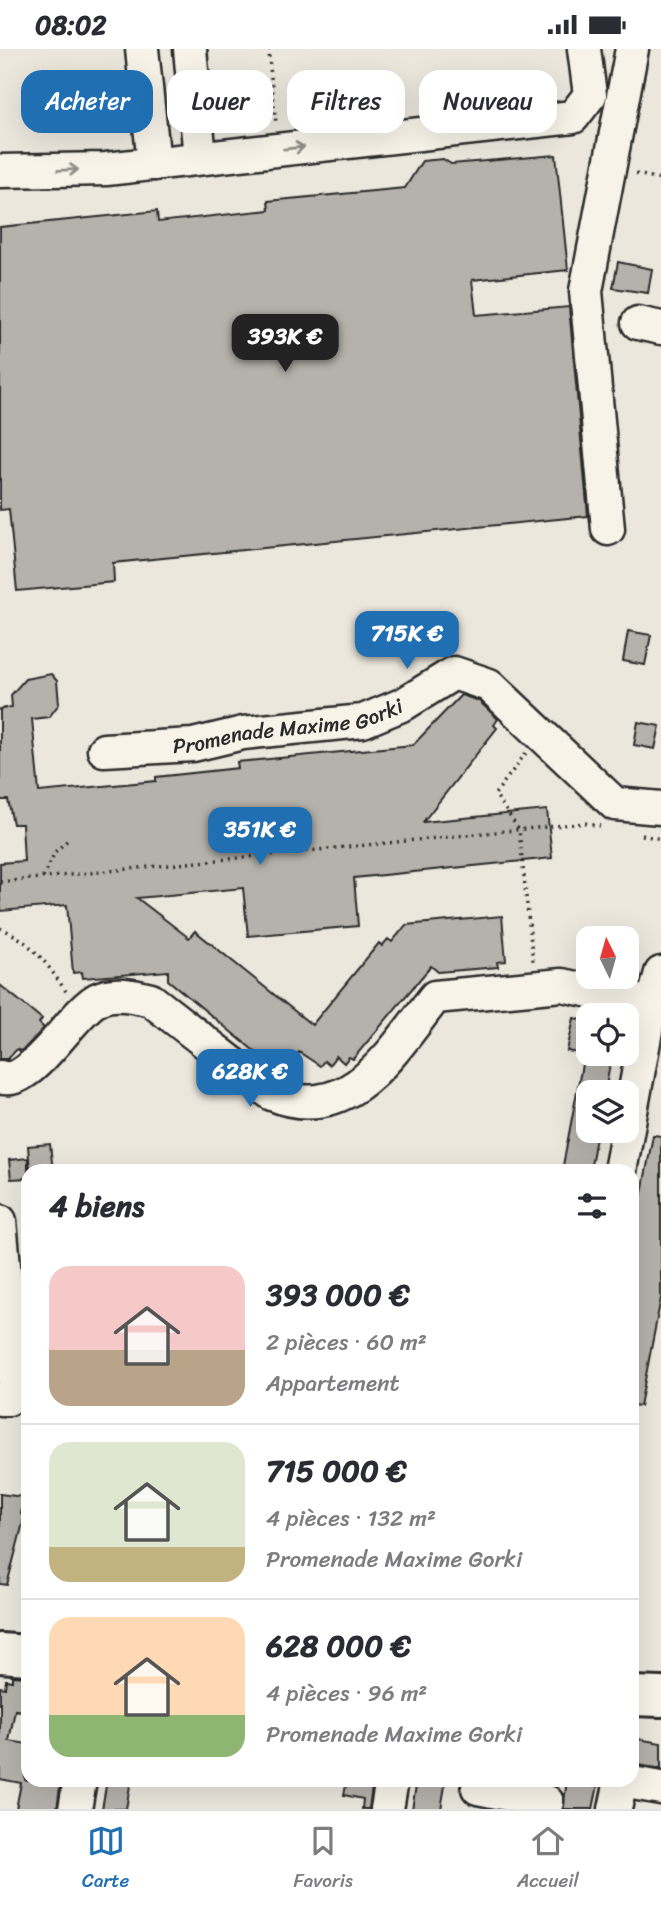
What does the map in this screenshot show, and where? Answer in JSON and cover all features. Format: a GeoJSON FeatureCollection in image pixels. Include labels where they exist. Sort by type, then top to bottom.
{"type":"FeatureCollection","features":[{"type":"Feature","properties":{"kind":"main road"},"geometry":{"type":"LineString","coordinates":[[0,1653],[21,1654]]}},
{"type":"Feature","properties":{"kind":"main road"},"geometry":{"type":"LineString","coordinates":[[639,1696],[661,1697]]}},
{"type":"Feature","properties":{"kind":"street"},"geometry":{"type":"LineString","coordinates":[[142,49],[154,164]]}},
{"type":"Feature","properties":{"kind":"street"},"geometry":{"type":"LineString","coordinates":[[190,49],[200,158]]}},
{"type":"Feature","properties":{"kind":"street"},"geometry":{"type":"LineString","coordinates":[[573,117],[590,96],[584,49]]}},
{"type":"Feature","properties":{"kind":"street"},"geometry":{"type":"LineString","coordinates":[[608,529],[586,291],[619,132],[632,49]]}},
{"type":"Feature","properties":{"kind":"street"},"geometry":{"type":"LineString","coordinates":[[0,171],[106,169],[573,117],[619,132]]}},
{"type":"Feature","properties":{"kind":"street","name":"Promenade Maxime Gorki"},"geometry":{"type":"LineString","coordinates":[[104,750],[193,745],[243,733],[363,720],[404,704],[454,673],[489,685],[615,804],[661,808]]}},
{"type":"Feature","properties":{"kind":"street"},"geometry":{"type":"LineString","coordinates":[[622,1164],[657,1005],[661,973]]}},
{"type":"Feature","properties":{"kind":"street"},"geometry":{"type":"LineString","coordinates":[[2,1081],[29,1070],[81,1012],[99,998],[126,995],[151,1000],[272,1094],[294,1103],[317,1103],[343,1095],[373,1074],[435,997],[562,985],[657,1005]]}},
{"type":"Feature","properties":{"kind":"street"},"geometry":{"type":"LineString","coordinates":[[0,1221],[15,1389],[4,1399]]}},
{"type":"Feature","properties":{"kind":"street"},"geometry":{"type":"LineString","coordinates":[[639,1784],[661,1788]]}},
{"type":"Feature","properties":{"kind":"street"},"geometry":{"type":"LineString","coordinates":[[75,1809],[79,1787]]}},
{"type":"Feature","properties":{"kind":"street"},"geometry":{"type":"LineString","coordinates":[[387,1809],[391,1787]]}},
{"type":"Feature","properties":{"kind":"street"},"geometry":{"type":"LineString","coordinates":[[478,1787],[547,1802]]}},
{"type":"Feature","properties":{"kind":"street"},"geometry":{"type":"LineString","coordinates":[[615,1809],[620,1787]]}},
{"type":"Feature","properties":{"kind":"path"},"geometry":{"type":"LineString","coordinates":[[268,49],[279,150]]}},
{"type":"Feature","properties":{"kind":"path"},"geometry":{"type":"LineString","coordinates":[[536,988],[519,830],[495,794],[540,733]]}},
{"type":"Feature","properties":{"kind":"path"},"geometry":{"type":"LineString","coordinates":[[0,882],[585,823],[610,828]]}},
{"type":"Feature","properties":{"kind":"path"},"geometry":{"type":"LineString","coordinates":[[636,833],[661,839]]}},
{"type":"Feature","properties":{"kind":"path"},"geometry":{"type":"LineString","coordinates":[[43,877],[55,852],[70,838]]}},
{"type":"Feature","properties":{"kind":"path"},"geometry":{"type":"LineString","coordinates":[[0,928],[20,936],[42,957],[81,1012]]}},
{"type":"Feature","properties":{"kind":"building"},"geometry":{"type":"Polygon","coordinates":[[[556,155],[568,270],[472,280],[476,315],[569,307],[588,516],[113,563],[114,582],[17,591],[9,509],[0,510],[0,227],[157,211],[158,222],[269,210],[268,201],[405,188],[422,161],[443,159],[451,164],[556,155]]]}},
{"type":"Feature","properties":{"kind":"building"},"geometry":{"type":"Polygon","coordinates":[[[618,262],[652,269],[648,293],[613,288],[618,262]]]}},
{"type":"Feature","properties":{"kind":"building"},"geometry":{"type":"Polygon","coordinates":[[[628,631],[651,635],[645,665],[623,661],[628,631]]]}},
{"type":"Feature","properties":{"kind":"building"},"geometry":{"type":"Polygon","coordinates":[[[51,674],[57,681],[59,704],[49,717],[32,719],[39,792],[156,781],[156,777],[238,768],[237,762],[413,745],[461,695],[479,701],[498,719],[494,725],[497,728],[423,822],[547,810],[552,858],[354,878],[358,926],[248,936],[243,888],[137,898],[189,938],[195,931],[312,1025],[379,943],[382,946],[388,939],[392,942],[406,925],[502,916],[506,961],[497,962],[498,967],[438,972],[431,966],[353,1059],[349,1057],[344,1063],[336,1056],[329,1065],[324,1061],[320,1066],[299,1052],[286,1069],[279,1064],[275,1068],[168,980],[168,971],[83,978],[82,972],[73,973],[67,905],[1,911],[0,863],[24,861],[22,824],[13,824],[8,800],[0,800],[0,709],[12,707],[11,695],[25,679],[51,674]]]}},
{"type":"Feature","properties":{"kind":"building"},"geometry":{"type":"Polygon","coordinates":[[[638,722],[660,726],[655,749],[634,745],[638,722]]]}},
{"type":"Feature","properties":{"kind":"building"},"geometry":{"type":"Polygon","coordinates":[[[0,985],[42,1019],[39,1023],[44,1028],[25,1048],[20,1051],[17,1049],[8,1059],[0,1059],[0,985]]]}},
{"type":"Feature","properties":{"kind":"building"},"geometry":{"type":"Polygon","coordinates":[[[574,1018],[576,1018],[576,1053],[567,1051],[574,1018]]]}},
{"type":"Feature","properties":{"kind":"building"},"geometry":{"type":"Polygon","coordinates":[[[582,1066],[610,1066],[607,1080],[579,1080],[582,1066]]]}},
{"type":"Feature","properties":{"kind":"building"},"geometry":{"type":"Polygon","coordinates":[[[576,1097],[576,1143],[595,1143],[591,1164],[563,1164],[576,1097]]]}},
{"type":"Feature","properties":{"kind":"building"},"geometry":{"type":"Polygon","coordinates":[[[653,1135],[661,1136],[661,1298],[640,1406],[639,1406],[639,1208],[653,1135]]]}},
{"type":"Feature","properties":{"kind":"building"},"geometry":{"type":"Polygon","coordinates":[[[50,1144],[52,1164],[29,1164],[28,1146],[50,1144]]]}},
{"type":"Feature","properties":{"kind":"building"},"geometry":{"type":"Polygon","coordinates":[[[28,1158],[28,1164],[21,1164],[21,1178],[11,1179],[9,1160],[28,1158]]]}},
{"type":"Feature","properties":{"kind":"building"},"geometry":{"type":"Polygon","coordinates":[[[0,1494],[21,1497],[21,1531],[7,1585],[0,1584],[0,1494]]]}},
{"type":"Feature","properties":{"kind":"building"},"geometry":{"type":"Polygon","coordinates":[[[12,1676],[21,1677],[21,1711],[15,1710],[9,1741],[21,1743],[21,1783],[0,1779],[0,1687],[5,1688],[6,1680],[12,1681],[12,1676]]]}},
{"type":"Feature","properties":{"kind":"building"},"geometry":{"type":"Polygon","coordinates":[[[639,1739],[661,1743],[661,1769],[639,1765],[639,1739]]]}},
{"type":"Feature","properties":{"kind":"building"},"geometry":{"type":"Polygon","coordinates":[[[21,1783],[21,1787],[60,1787],[57,1809],[16,1809],[21,1783]]]}},
{"type":"Feature","properties":{"kind":"building"},"geometry":{"type":"Polygon","coordinates":[[[106,1787],[130,1787],[126,1809],[102,1809],[106,1787]]]}},
{"type":"Feature","properties":{"kind":"building"},"geometry":{"type":"Polygon","coordinates":[[[346,1787],[372,1787],[369,1809],[362,1809],[363,1799],[344,1795],[346,1787]]]}},
{"type":"Feature","properties":{"kind":"building"},"geometry":{"type":"Polygon","coordinates":[[[416,1787],[445,1787],[441,1809],[412,1809],[416,1787]]]}},
{"type":"Feature","properties":{"kind":"building"},"geometry":{"type":"Polygon","coordinates":[[[566,1787],[598,1787],[593,1809],[563,1809],[566,1787]]]}}]}
